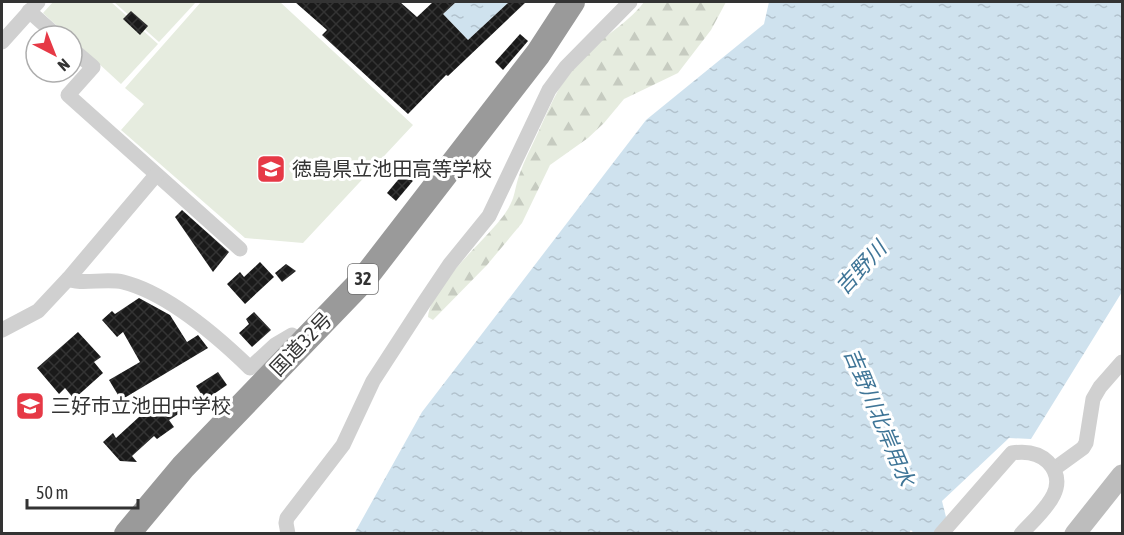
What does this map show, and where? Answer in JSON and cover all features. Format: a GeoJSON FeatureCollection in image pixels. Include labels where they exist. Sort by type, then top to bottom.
{"type":"FeatureCollection","features":[{"type":"Feature","properties":{"kind":"highway","name":"国道32号"},"geometry":{"type":"LineString","coordinates":[[127,534],[183,467],[363,279],[538,54],[573,2]]}},
{"type":"Feature","properties":{"kind":"main road"},"geometry":{"type":"LineString","coordinates":[[1075,534],[1122,475]]}},
{"type":"Feature","properties":{"kind":"street"},"geometry":{"type":"LineString","coordinates":[[288,534],[287,518],[344,445],[373,381],[450,264],[489,216],[549,90],[566,67],[630,2]]}},
{"type":"Feature","properties":{"kind":"street"},"geometry":{"type":"LineString","coordinates":[[2,42],[33,6],[47,24]]}},
{"type":"Feature","properties":{"kind":"street"},"geometry":{"type":"LineString","coordinates":[[84,60],[93,68],[84,78]]}},
{"type":"Feature","properties":{"kind":"street"},"geometry":{"type":"LineString","coordinates":[[78,84],[68,95],[240,249]]}},
{"type":"Feature","properties":{"kind":"street"},"geometry":{"type":"LineString","coordinates":[[2,330],[38,311],[156,175]]}},
{"type":"Feature","properties":{"kind":"street"},"geometry":{"type":"LineString","coordinates":[[68,279],[75,283],[92,280],[122,281],[155,294],[220,341],[250,368],[274,345],[292,334],[303,342]]}},
{"type":"Feature","properties":{"kind":"street"},"geometry":{"type":"LineString","coordinates":[[1054,469],[1083,448],[1086,443],[1094,399],[1100,387],[1122,362]]}},
{"type":"Feature","properties":{"kind":"street"},"geometry":{"type":"LineString","coordinates":[[946,528],[1012,453],[1028,452],[1044,459],[1054,469],[1057,486],[1055,494],[1021,534]]}},
{"type":"Feature","properties":{"kind":"green space"},"geometry":{"type":"Polygon","coordinates":[[[53,2],[111,2],[158,44],[121,84],[84,50],[84,24],[55,24],[43,13],[53,2]]]}},
{"type":"Feature","properties":{"kind":"green space"},"geometry":{"type":"Polygon","coordinates":[[[114,2],[196,2],[159,42],[114,2]]]}},
{"type":"Feature","properties":{"kind":"green space","name":"徳島県立池田高等学校"},"geometry":{"type":"Polygon","coordinates":[[[201,2],[280,2],[413,125],[303,243],[245,238],[121,130],[144,104],[125,88],[201,2]]]}},
{"type":"Feature","properties":{"kind":"green space"},"geometry":{"type":"Polygon","coordinates":[[[644,2],[726,2],[711,30],[678,73],[624,99],[588,138],[550,165],[522,223],[487,265],[433,320],[428,317],[431,304],[438,291],[508,209],[525,160],[553,100],[570,71],[585,54],[637,11],[644,2]]]}},
{"type":"Feature","properties":{"kind":"water"},"geometry":{"type":"Polygon","coordinates":[[[456,2],[509,2],[468,40],[443,14],[456,2]]]}},
{"type":"Feature","properties":{"kind":"water"},"geometry":{"type":"Polygon","coordinates":[[[769,2],[1122,2],[1122,292],[1031,439],[1009,438],[942,501],[950,533],[914,533],[911,530],[908,534],[354,534],[422,412],[646,120],[764,24],[769,2]]]}},
{"type":"Feature","properties":{"kind":"building"},"geometry":{"type":"Polygon","coordinates":[[[295,2],[400,2],[417,17],[433,2],[456,2],[443,14],[468,40],[509,2],[526,2],[448,76],[446,75],[408,114],[322,35],[327,30],[295,2]]]}},
{"type":"Feature","properties":{"kind":"building"},"geometry":{"type":"Polygon","coordinates":[[[131,11],[148,26],[140,35],[123,19],[131,11]]]}},
{"type":"Feature","properties":{"kind":"building"},"geometry":{"type":"Polygon","coordinates":[[[520,34],[528,41],[503,70],[495,62],[520,34]]]}},
{"type":"Feature","properties":{"kind":"building"},"geometry":{"type":"Polygon","coordinates":[[[408,168],[417,176],[396,201],[387,193],[408,168]]]}},
{"type":"Feature","properties":{"kind":"building"},"geometry":{"type":"Polygon","coordinates":[[[182,210],[229,252],[213,272],[175,217],[182,210]]]}},
{"type":"Feature","properties":{"kind":"building"},"geometry":{"type":"Polygon","coordinates":[[[260,262],[274,277],[245,304],[227,284],[240,272],[244,277],[260,262]]]}},
{"type":"Feature","properties":{"kind":"building"},"geometry":{"type":"Polygon","coordinates":[[[286,264],[296,271],[282,282],[275,273],[286,264]]]}},
{"type":"Feature","properties":{"kind":"building"},"geometry":{"type":"Polygon","coordinates":[[[139,298],[170,315],[187,342],[198,335],[208,348],[121,400],[109,380],[140,362],[123,332],[117,337],[102,320],[112,311],[115,314],[139,298]]]}},
{"type":"Feature","properties":{"kind":"building"},"geometry":{"type":"Polygon","coordinates":[[[254,312],[271,330],[252,347],[239,333],[249,324],[246,319],[254,312]]]}},
{"type":"Feature","properties":{"kind":"building"},"geometry":{"type":"Polygon","coordinates":[[[78,332],[101,357],[94,362],[103,373],[74,399],[65,388],[59,394],[37,368],[78,332]]]}},
{"type":"Feature","properties":{"kind":"building"},"geometry":{"type":"Polygon","coordinates":[[[218,372],[227,385],[205,400],[196,386],[218,372]]]}},
{"type":"Feature","properties":{"kind":"building"},"geometry":{"type":"Polygon","coordinates":[[[169,397],[180,413],[169,420],[174,427],[157,439],[154,436],[132,456],[137,462],[120,461],[103,442],[113,433],[116,438],[139,417],[169,397]]]}},
{"type":"Feature","properties":{"kind":"place","name":"徳島県立池田高等学校"},"geometry":{"type":"Point","coordinates":[271,169]}},
{"type":"Feature","properties":{"kind":"place","name":"三好市立池田中学校"},"geometry":{"type":"Point","coordinates":[30,406]}},
{"type":"Feature","properties":{"kind":"water label","name":"吉野川"},"geometry":{"type":"Point","coordinates":[861,268]}},
{"type":"Feature","properties":{"kind":"water label","name":"吉野川北岸用水"},"geometry":{"type":"Point","coordinates":[879,417]}}]}
